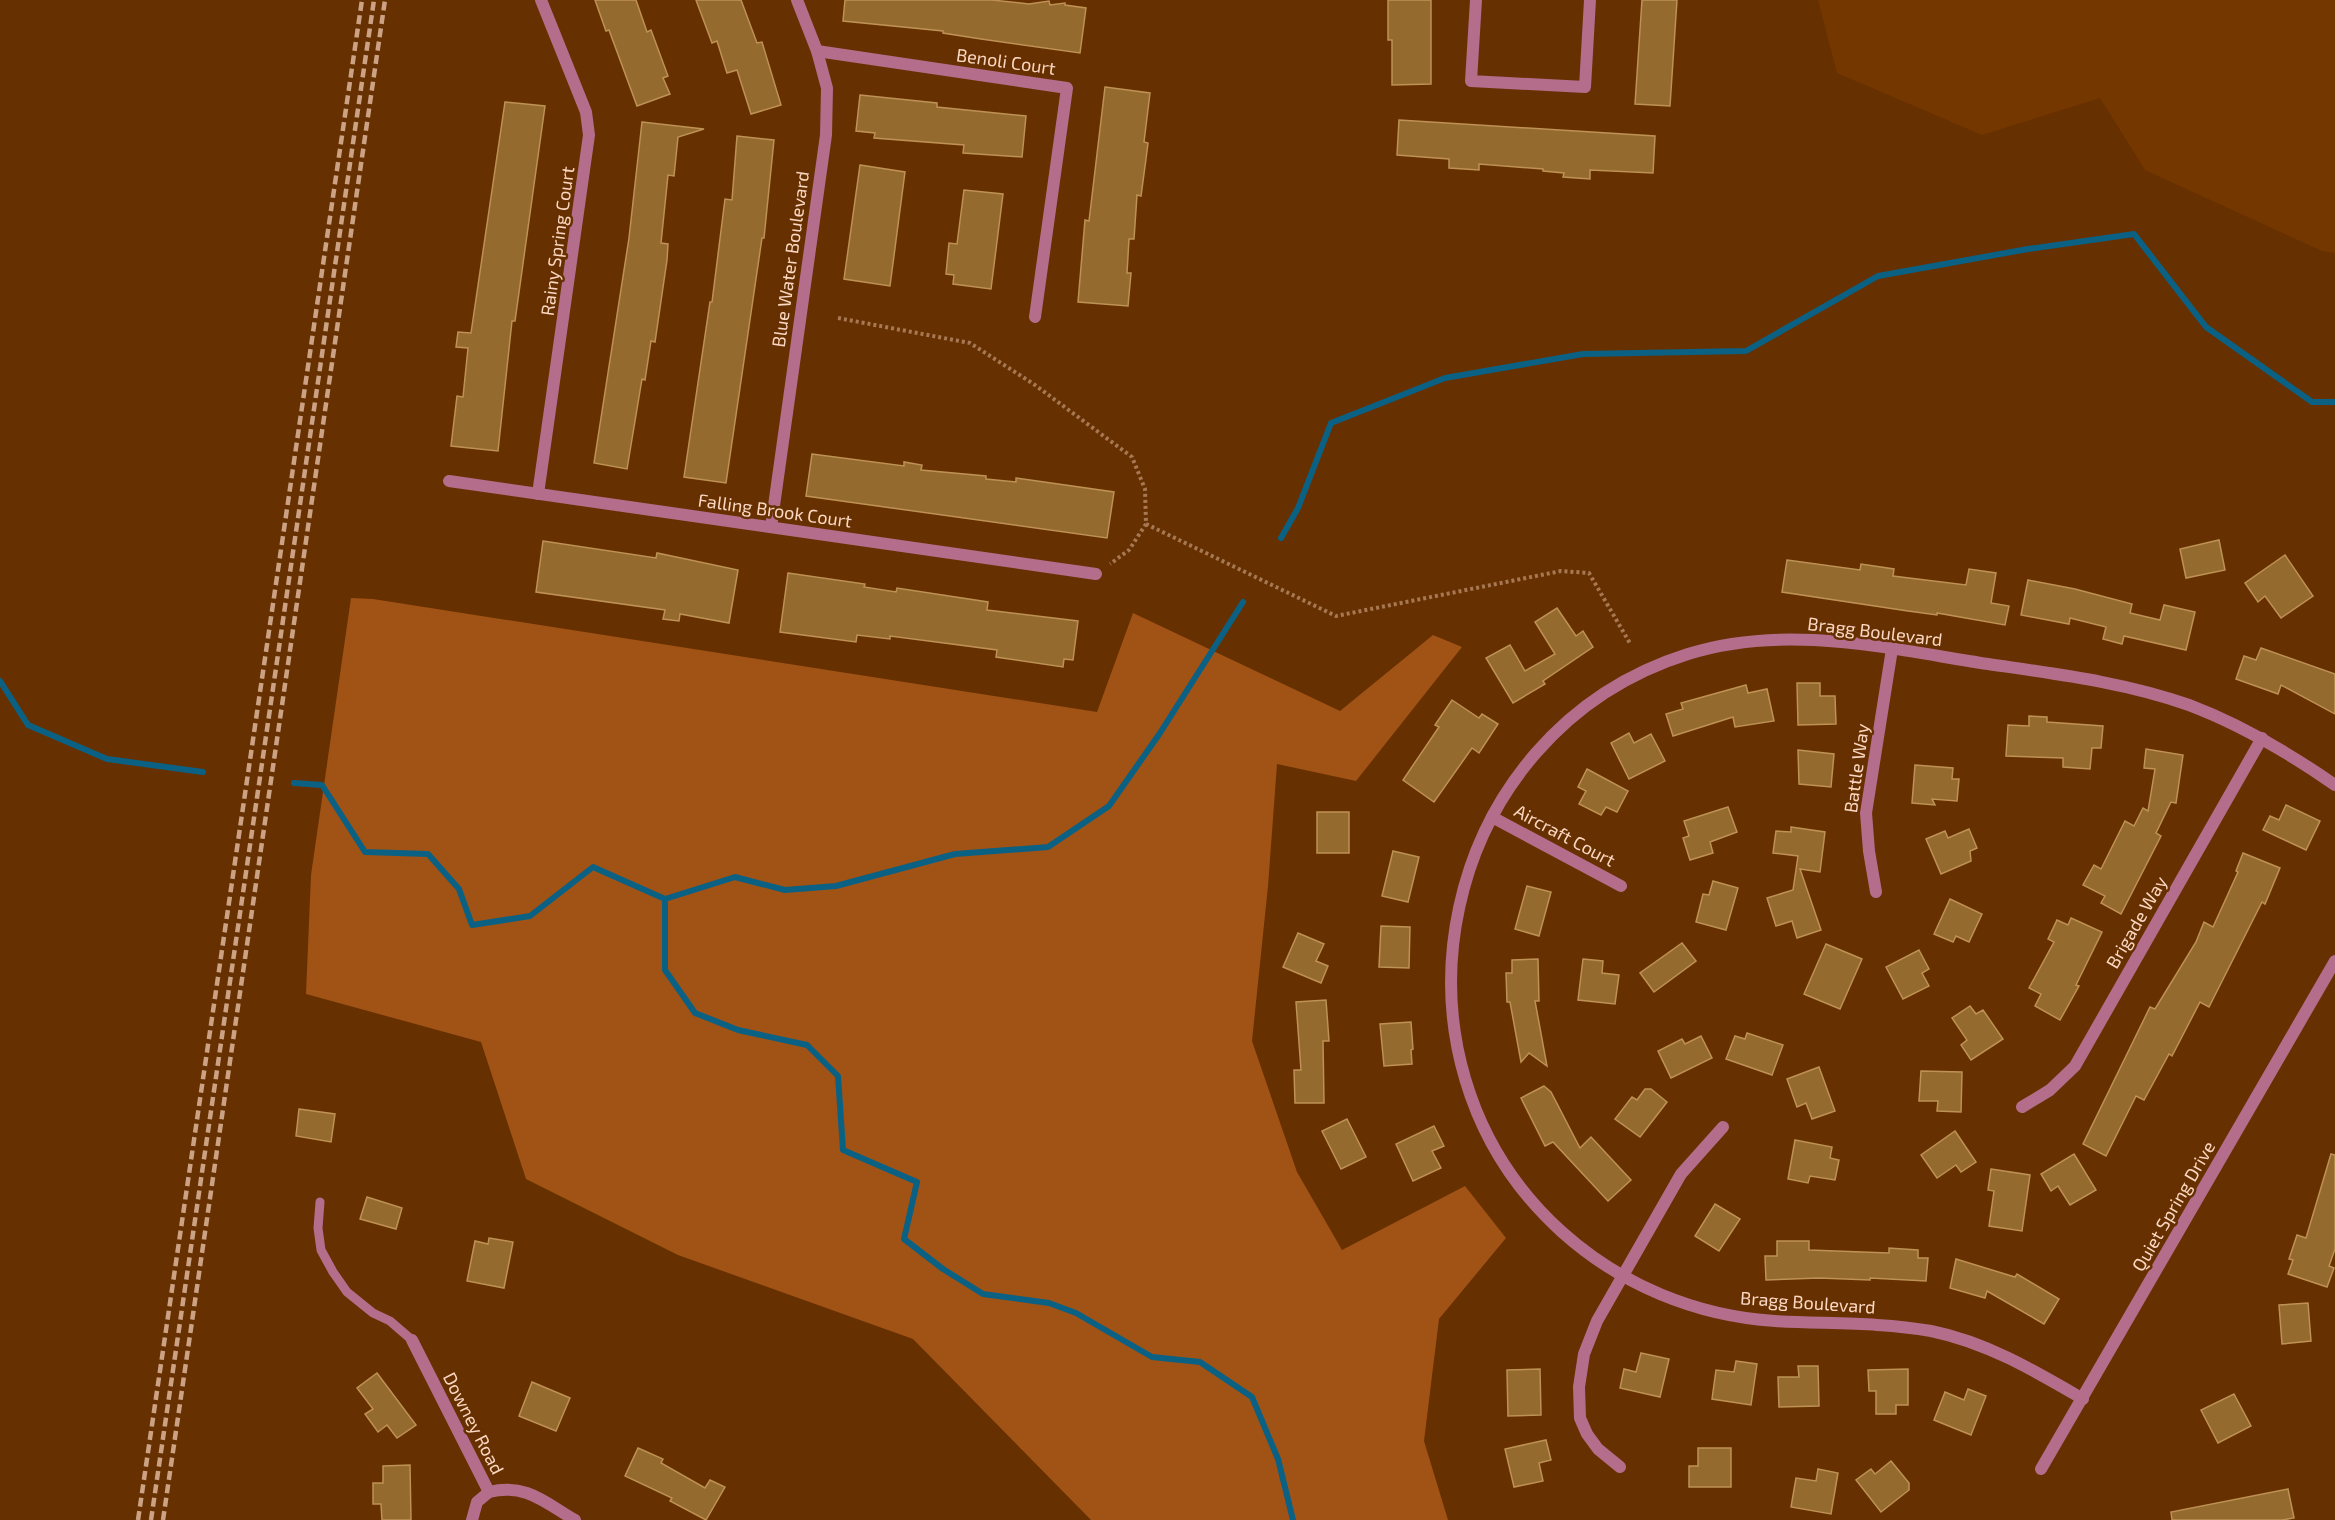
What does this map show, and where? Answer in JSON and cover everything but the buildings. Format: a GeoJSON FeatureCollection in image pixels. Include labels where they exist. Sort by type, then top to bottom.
{"type":"FeatureCollection","features":[{"type":"Feature","properties":{"kind":"street","name":"Rainy Spring Court"},"geometry":{"type":"LineString","coordinates":[[538,494],[589,135],[586,112],[541,0]]}},
{"type":"Feature","properties":{"kind":"street","name":"Blue Water Boulevard"},"geometry":{"type":"LineString","coordinates":[[771,527],[826,135],[827,88],[817,51],[796,0]]}},
{"type":"Feature","properties":{"kind":"street"},"geometry":{"type":"LineString","coordinates":[[1476,0],[1471,81],[1585,87],[1590,0]]}},
{"type":"Feature","properties":{"kind":"street","name":"Benoli Court"},"geometry":{"type":"LineString","coordinates":[[817,51],[1067,88],[1035,316]]}},
{"type":"Feature","properties":{"kind":"street","name":"Falling Brook Court"},"geometry":{"type":"LineString","coordinates":[[449,481],[1096,574]]}},
{"type":"Feature","properties":{"kind":"street","name":"Bragg Boulevard"},"geometry":{"type":"LineString","coordinates":[[2083,1398],[2023,1364],[1982,1346],[1937,1332],[1893,1325],[1771,1321],[1722,1314],[1678,1302],[1648,1290],[1623,1276],[1593,1257],[1564,1234],[1523,1191],[1491,1142],[1477,1113],[1464,1077],[1455,1042],[1450,971],[1454,929],[1463,887],[1478,843],[1509,787],[1557,731],[1608,692],[1644,671],[1684,655],[1722,645],[1768,639],[1815,639],[1892,649],[2096,681],[2148,692],[2220,717],[2262,738],[2335,785]]}},
{"type":"Feature","properties":{"kind":"street","name":"Battle Way"},"geometry":{"type":"LineString","coordinates":[[1876,892],[1866,813],[1892,649]]}},
{"type":"Feature","properties":{"kind":"street","name":"Brigade Way"},"geometry":{"type":"LineString","coordinates":[[2022,1107],[2050,1090],[2075,1066],[2262,738]]}},
{"type":"Feature","properties":{"kind":"street","name":"Aircraft Court"},"geometry":{"type":"LineString","coordinates":[[1492,817],[1621,886]]}},
{"type":"Feature","properties":{"kind":"street","name":"Quiet Spring Drive"},"geometry":{"type":"LineString","coordinates":[[2042,1469],[2335,961]]}},
{"type":"Feature","properties":{"kind":"street"},"geometry":{"type":"LineString","coordinates":[[1620,1467],[1598,1449],[1587,1434],[1580,1418],[1579,1387],[1584,1354],[1597,1321],[1681,1174],[1723,1127]]}},
{"type":"Feature","properties":{"kind":"street","name":"Downey Road"},"geometry":{"type":"LineString","coordinates":[[412,1340],[489,1492],[477,1502],[472,1520]]}},
{"type":"Feature","properties":{"kind":"street"},"geometry":{"type":"LineString","coordinates":[[489,1492],[506,1488],[525,1491],[575,1520]]}},
{"type":"Feature","properties":{"kind":"lane"},"geometry":{"type":"LineString","coordinates":[[320,1202],[318,1228],[321,1250],[333,1272],[347,1292],[412,1340]]}},
{"type":"Feature","properties":{"kind":"path"},"geometry":{"type":"LineString","coordinates":[[838,318],[970,343],[1035,385],[1132,457],[1145,489],[1146,524],[1129,550],[1110,564]]}},
{"type":"Feature","properties":{"kind":"path"},"geometry":{"type":"LineString","coordinates":[[1146,524],[1336,616],[1561,571],[1590,573],[1631,645]]}},
{"type":"Feature","properties":{"kind":"shaded area"},"geometry":{"type":"Polygon","coordinates":[[[1818,0],[2335,0],[2335,253],[2322,251],[2145,170],[2100,98],[1982,135],[1837,73],[1818,0]]]}},
{"type":"Feature","properties":{"kind":"shaded area"},"geometry":{"type":"Polygon","coordinates":[[[351,598],[373,599],[1097,712],[1133,613],[1340,711],[1433,635],[1462,647],[1356,781],[1277,764],[1268,886],[1252,1041],[1297,1172],[1342,1250],[1465,1186],[1506,1238],[1439,1319],[1424,1441],[1448,1520],[1091,1520],[913,1339],[678,1255],[526,1179],[481,1042],[306,994],[311,875],[351,598]]]}},
{"type":"Feature","properties":{"kind":"waterway"},"geometry":{"type":"LineString","coordinates":[[1281,538],[1298,508],[1331,423],[1445,378],[1583,354],[1746,351],[1878,276],[2028,249],[2134,234],[2206,327],[2312,402],[2335,402]]}},
{"type":"Feature","properties":{"kind":"waterway"},"geometry":{"type":"LineString","coordinates":[[294,783],[322,785],[365,852],[428,854],[459,889],[472,925],[530,916],[593,867],[665,899],[735,877],[785,890],[836,886],[955,854],[1048,847],[1109,806],[1160,733],[1243,602]]}},
{"type":"Feature","properties":{"kind":"waterway"},"geometry":{"type":"LineString","coordinates":[[0,681],[28,725],[107,759],[203,772]]}},
{"type":"Feature","properties":{"kind":"waterway"},"geometry":{"type":"LineString","coordinates":[[665,899],[665,970],[695,1013],[738,1030],[807,1045],[838,1076],[843,1150],[917,1182],[904,1239],[943,1269],[983,1294],[1049,1303],[1076,1313],[1152,1357],[1200,1362],[1252,1397],[1278,1459],[1293,1520]]}},
{"type":"Feature","properties":{"kind":"railway"},"geometry":{"type":"LineString","coordinates":[[138,1520],[362,0]]}},
{"type":"Feature","properties":{"kind":"railway"},"geometry":{"type":"LineString","coordinates":[[151,1520],[374,0]]}},
{"type":"Feature","properties":{"kind":"railway"},"geometry":{"type":"LineString","coordinates":[[163,1520],[385,0]]}}]}
